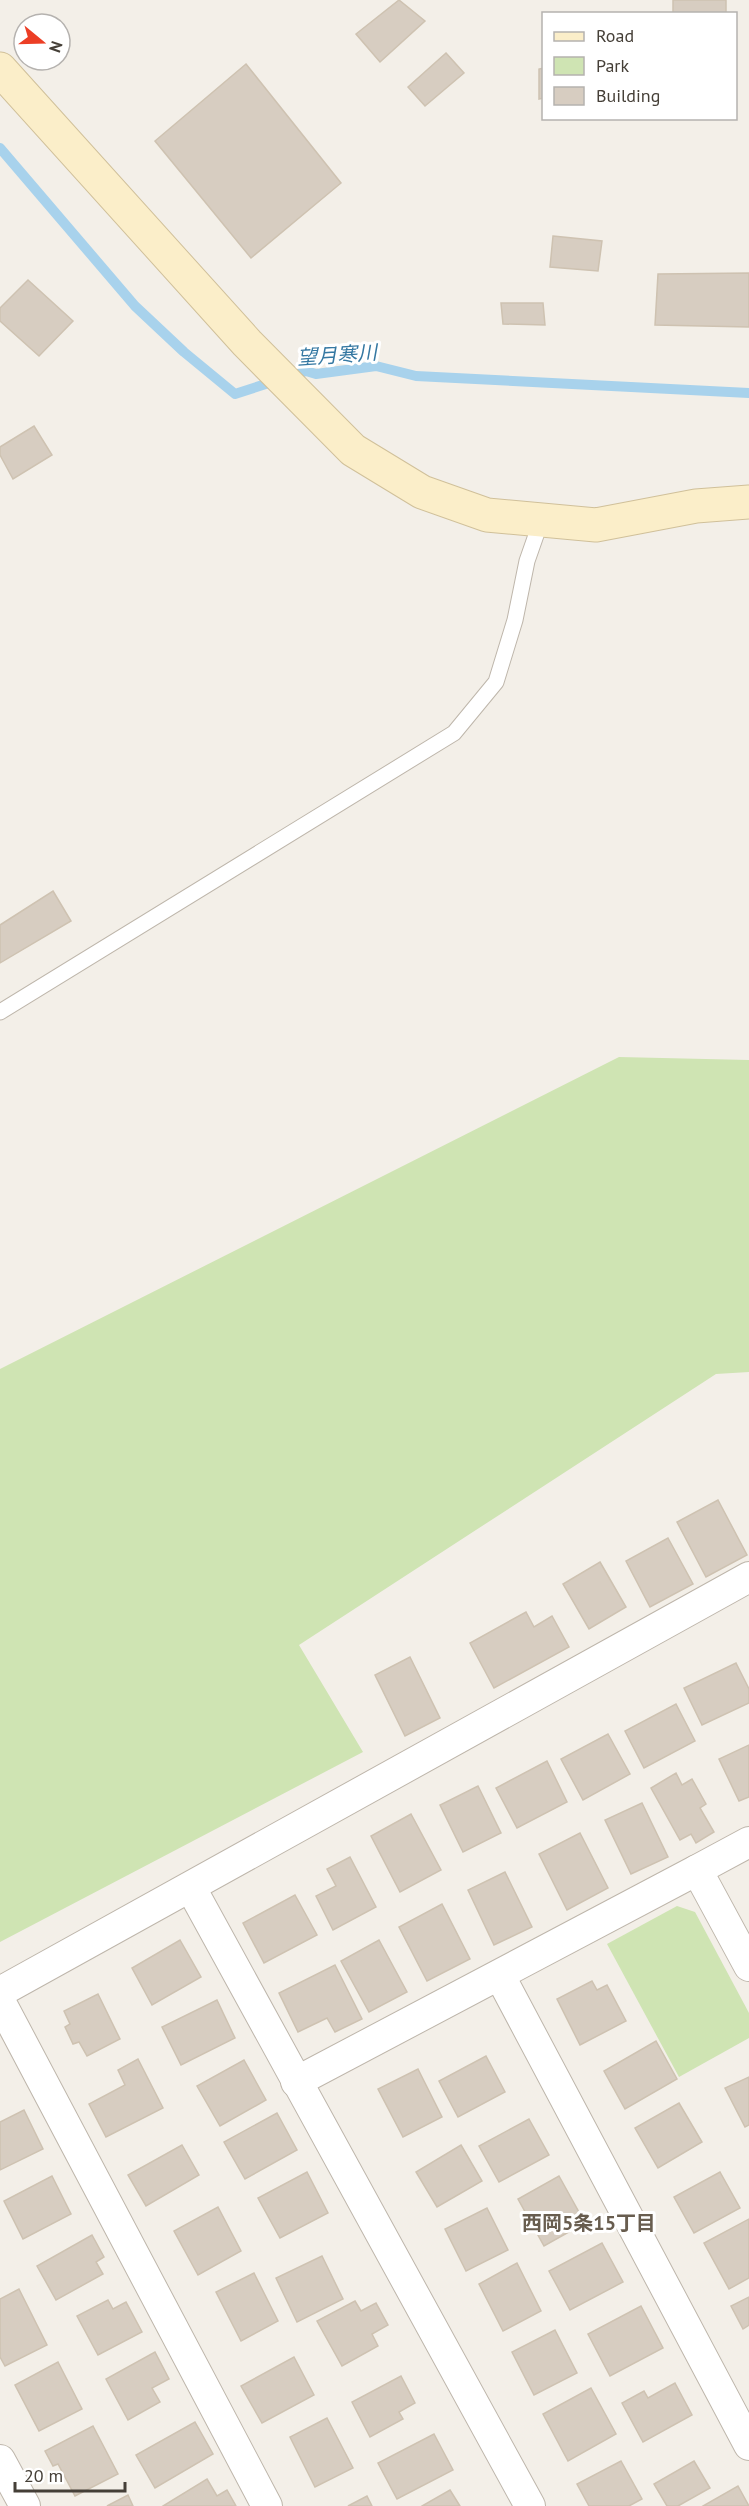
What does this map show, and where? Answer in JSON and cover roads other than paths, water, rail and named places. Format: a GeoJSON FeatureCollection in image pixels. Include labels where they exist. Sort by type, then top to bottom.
{"type":"FeatureCollection","features":[{"type":"Feature","properties":{"kind":"street"},"geometry":{"type":"LineString","coordinates":[[3,79],[247,343],[353,450],[422,492],[487,515],[596,525],[696,506],[749,502]]}},
{"type":"Feature","properties":{"kind":"street"},"geometry":{"type":"LineString","coordinates":[[0,1992],[749,1577]]}},
{"type":"Feature","properties":{"kind":"street"},"geometry":{"type":"LineString","coordinates":[[296,2082],[500,1976],[749,1842]]}},
{"type":"Feature","properties":{"kind":"street"},"geometry":{"type":"LineString","coordinates":[[697,1870],[749,1966]]}},
{"type":"Feature","properties":{"kind":"street"},"geometry":{"type":"LineString","coordinates":[[191,1888],[530,2506]]}},
{"type":"Feature","properties":{"kind":"street"},"geometry":{"type":"LineString","coordinates":[[500,1976],[749,2445]]}},
{"type":"Feature","properties":{"kind":"street"},"geometry":{"type":"LineString","coordinates":[[0,2001],[267,2506]]}},
{"type":"Feature","properties":{"kind":"street"},"geometry":{"type":"LineString","coordinates":[[0,2460],[25,2506]]}},
{"type":"Feature","properties":{"kind":"lane"},"geometry":{"type":"LineString","coordinates":[[0,1012],[454,733],[496,682],[515,620],[527,561],[541,521]]}},
{"type":"Feature","properties":{"kind":"waterway","name":"望月寒川"},"geometry":{"type":"LineString","coordinates":[[0,148],[135,306],[184,352],[235,394],[306,371],[316,374],[376,366],[416,376],[749,393]]}},
{"type":"Feature","properties":{"kind":"district","name":"西岡5条15丁目"},"geometry":{"type":"Point","coordinates":[589,2223]}}]}
